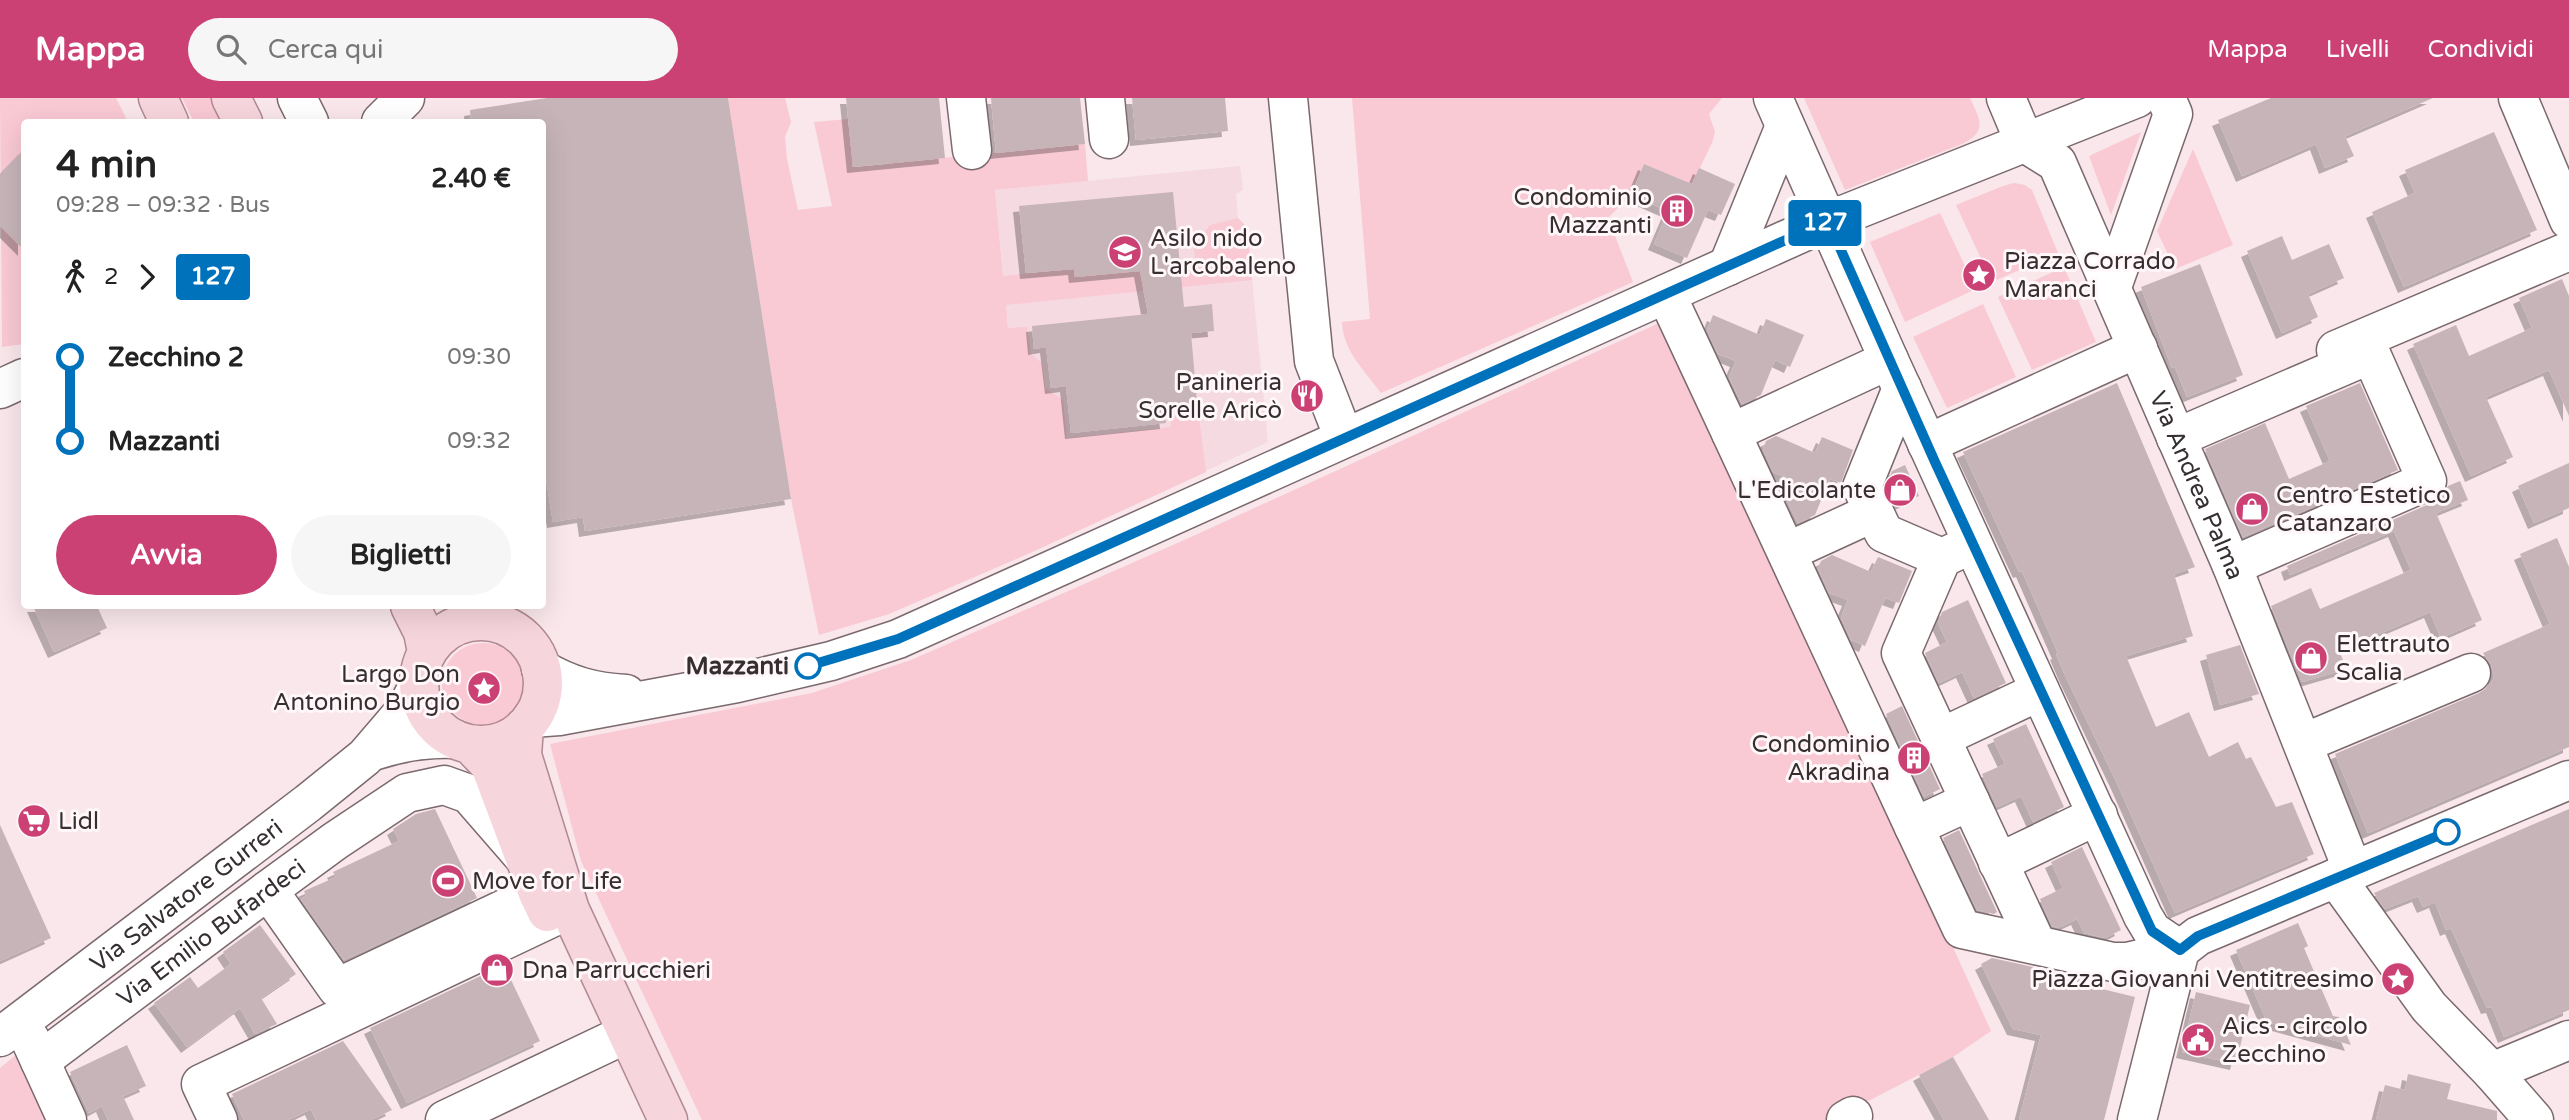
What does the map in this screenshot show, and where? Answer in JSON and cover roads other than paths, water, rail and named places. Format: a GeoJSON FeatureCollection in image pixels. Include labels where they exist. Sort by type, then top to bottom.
{"type":"FeatureCollection","features":[{"type":"Feature","properties":{"kind":"main road"},"geometry":{"type":"LineString","coordinates":[[158,98],[168,119]]}},
{"type":"Feature","properties":{"kind":"main road"},"geometry":{"type":"LineString","coordinates":[[231,98],[242,119]]}},
{"type":"Feature","properties":{"kind":"main road"},"geometry":{"type":"LineString","coordinates":[[412,609],[423,632],[425,710],[443,732],[462,741],[490,765],[538,891],[646,1120]]}},
{"type":"Feature","properties":{"kind":"main road"},"geometry":{"type":"LineString","coordinates":[[423,668],[437,640],[463,624],[478,622],[485,614],[519,634],[537,656],[541,669],[542,695],[528,723],[522,755],[570,910],[668,1120]]}},
{"type":"Feature","properties":{"kind":"main road"},"geometry":{"type":"LineString","coordinates":[[462,741],[499,742],[512,737],[528,723]]}},
{"type":"Feature","properties":{"kind":"street"},"geometry":{"type":"LineString","coordinates":[[297,98],[308,119]]}},
{"type":"Feature","properties":{"kind":"street"},"geometry":{"type":"LineString","coordinates":[[384,119],[405,98]]}},
{"type":"Feature","properties":{"kind":"street"},"geometry":{"type":"LineString","coordinates":[[966,98],[972,150]]}},
{"type":"Feature","properties":{"kind":"street"},"geometry":{"type":"LineString","coordinates":[[1105,98],[1109,139]]}},
{"type":"Feature","properties":{"kind":"street"},"geometry":{"type":"LineString","coordinates":[[1288,98],[1314,361],[1344,438]]}},
{"type":"Feature","properties":{"kind":"street"},"geometry":{"type":"LineString","coordinates":[[2006,98],[2025,143]]}},
{"type":"Feature","properties":{"kind":"street"},"geometry":{"type":"LineString","coordinates":[[528,723],[737,684],[831,661],[898,639],[1828,221],[2137,98]]}},
{"type":"Feature","properties":{"kind":"street"},"geometry":{"type":"LineString","coordinates":[[2112,287],[2173,114],[2166,98]]}},
{"type":"Feature","properties":{"kind":"street"},"geometry":{"type":"LineString","coordinates":[[2518,98],[2569,220]]}},
{"type":"Feature","properties":{"kind":"street"},"geometry":{"type":"LineString","coordinates":[[1779,112],[1927,444],[1957,551],[2040,691],[2152,931],[2180,950]]}},
{"type":"Feature","properties":{"kind":"street"},"geometry":{"type":"LineString","coordinates":[[1728,266],[1779,112]]}},
{"type":"Feature","properties":{"kind":"street","name":"Via Andrea Palma"},"geometry":{"type":"LineString","coordinates":[[2025,143],[2057,163],[2112,287],[2232,566],[2304,743],[2345,875],[2429,1007],[2534,1120]]}},
{"type":"Feature","properties":{"kind":"street"},"geometry":{"type":"LineString","coordinates":[[2300,365],[2569,251]]}},
{"type":"Feature","properties":{"kind":"street"},"geometry":{"type":"LineString","coordinates":[[1666,294],[1962,929],[2113,962],[2127,962],[2180,950],[2198,936],[2569,780]]}},
{"type":"Feature","properties":{"kind":"street"},"geometry":{"type":"LineString","coordinates":[[1927,444],[2138,348]]}},
{"type":"Feature","properties":{"kind":"street"},"geometry":{"type":"LineString","coordinates":[[2176,438],[2371,354],[2427,481],[2232,566]]}},
{"type":"Feature","properties":{"kind":"street"},"geometry":{"type":"LineString","coordinates":[[1731,433],[1895,374]]}},
{"type":"Feature","properties":{"kind":"street"},"geometry":{"type":"LineString","coordinates":[[1895,374],[1862,487],[1884,533],[1957,551]]}},
{"type":"Feature","properties":{"kind":"street"},"geometry":{"type":"LineString","coordinates":[[0,389],[21,379]]}},
{"type":"Feature","properties":{"kind":"street"},"geometry":{"type":"LineString","coordinates":[[1787,552],[1874,512]]}},
{"type":"Feature","properties":{"kind":"street"},"geometry":{"type":"LineString","coordinates":[[1845,678],[1901,653],[1957,551]]}},
{"type":"Feature","properties":{"kind":"street"},"geometry":{"type":"LineString","coordinates":[[1901,653],[2037,945]]}},
{"type":"Feature","properties":{"kind":"street"},"geometry":{"type":"LineString","coordinates":[[373,751],[407,708],[423,668]]}},
{"type":"Feature","properties":{"kind":"street"},"geometry":{"type":"LineString","coordinates":[[541,669],[565,683],[589,690],[663,697]]}},
{"type":"Feature","properties":{"kind":"street"},"geometry":{"type":"LineString","coordinates":[[2304,743],[2471,673]]}},
{"type":"Feature","properties":{"kind":"street"},"geometry":{"type":"LineString","coordinates":[[1940,738],[2040,691]]}},
{"type":"Feature","properties":{"kind":"street"},"geometry":{"type":"LineString","coordinates":[[373,751],[425,739],[462,741]]}},
{"type":"Feature","properties":{"kind":"street","name":"Via Salvatore Gurreri"},"geometry":{"type":"LineString","coordinates":[[10,1029],[373,751]]}},
{"type":"Feature","properties":{"kind":"street","name":"Via Emilio Bufardeci"},"geometry":{"type":"LineString","coordinates":[[40,1061],[335,841],[407,793],[444,785],[469,794],[538,891]]}},
{"type":"Feature","properties":{"kind":"street"},"geometry":{"type":"LineString","coordinates":[[1914,827],[1970,801]]}},
{"type":"Feature","properties":{"kind":"street"},"geometry":{"type":"LineString","coordinates":[[308,803],[335,841]]}},
{"type":"Feature","properties":{"kind":"street"},"geometry":{"type":"LineString","coordinates":[[1998,863],[2098,815]]}},
{"type":"Feature","properties":{"kind":"street"},"geometry":{"type":"LineString","coordinates":[[268,890],[337,988],[538,891]]}},
{"type":"Feature","properties":{"kind":"street"},"geometry":{"type":"LineString","coordinates":[[218,1120],[201,1084],[538,891]]}},
{"type":"Feature","properties":{"kind":"street"},"geometry":{"type":"LineString","coordinates":[[2137,1120],[2180,950]]}},
{"type":"Feature","properties":{"kind":"street"},"geometry":{"type":"LineString","coordinates":[[10,1029],[40,1061],[67,1120]]}},
{"type":"Feature","properties":{"kind":"street"},"geometry":{"type":"LineString","coordinates":[[2492,1072],[2569,1040]]}},
{"type":"Feature","properties":{"kind":"street"},"geometry":{"type":"LineString","coordinates":[[445,1120],[609,1042]]}},
{"type":"Feature","properties":{"kind":"place","name":"Condominio Mazzanti"},"geometry":{"type":"Point","coordinates":[1677,211]}},
{"type":"Feature","properties":{"kind":"place","name":"Asilo nido L'arcobaleno"},"geometry":{"type":"Point","coordinates":[1125,252]}},
{"type":"Feature","properties":{"kind":"place","name":"Piazza Corrado Maranci"},"geometry":{"type":"Point","coordinates":[1979,275]}},
{"type":"Feature","properties":{"kind":"place","name":"Panineria Sorelle Aricò"},"geometry":{"type":"Point","coordinates":[1307,396]}},
{"type":"Feature","properties":{"kind":"place","name":"L'Edicolante"},"geometry":{"type":"Point","coordinates":[1900,490]}},
{"type":"Feature","properties":{"kind":"place","name":"Centro Estetico Catanzaro"},"geometry":{"type":"Point","coordinates":[2252,509]}},
{"type":"Feature","properties":{"kind":"place","name":"Elettrauto Scalia"},"geometry":{"type":"Point","coordinates":[2311,658]}},
{"type":"Feature","properties":{"kind":"place","name":"Mazzanti"},"geometry":{"type":"Point","coordinates":[808,666]}},
{"type":"Feature","properties":{"kind":"place","name":"Largo Don Antonino Burgio"},"geometry":{"type":"Point","coordinates":[484,688]}},
{"type":"Feature","properties":{"kind":"place","name":"Condominio Akradina"},"geometry":{"type":"Point","coordinates":[1914,758]}},
{"type":"Feature","properties":{"kind":"place","name":"Lidl"},"geometry":{"type":"Point","coordinates":[34,821]}},
{"type":"Feature","properties":{"kind":"place","name":"Move for Life"},"geometry":{"type":"Point","coordinates":[448,881]}},
{"type":"Feature","properties":{"kind":"place","name":"Dna Parrucchieri"},"geometry":{"type":"Point","coordinates":[497,970]}},
{"type":"Feature","properties":{"kind":"place","name":"Piazza Giovanni Ventitreesimo"},"geometry":{"type":"Point","coordinates":[2398,979]}},
{"type":"Feature","properties":{"kind":"place","name":"Aics - circolo Zecchino"},"geometry":{"type":"Point","coordinates":[2198,1040]}}]}
